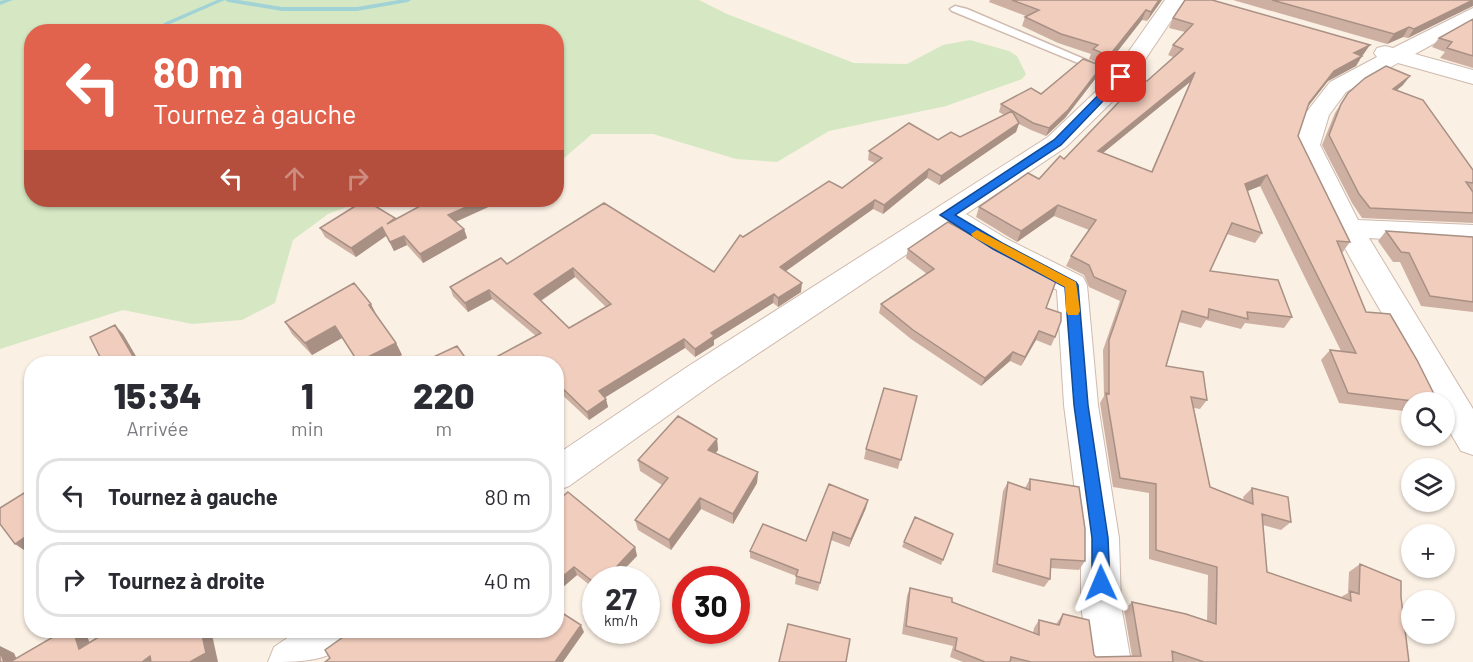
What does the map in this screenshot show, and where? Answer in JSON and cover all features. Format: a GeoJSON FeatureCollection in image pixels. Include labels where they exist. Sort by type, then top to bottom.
{"type":"FeatureCollection","features":[{"type":"Feature","properties":{"kind":"street"},"geometry":{"type":"LineString","coordinates":[[564,469],[699,376],[1057,142],[1121,77],[1175,0]]}},
{"type":"Feature","properties":{"kind":"street"},"geometry":{"type":"LineString","coordinates":[[1473,14],[1338,87],[1317,114],[1307,145],[1320,175],[1350,230],[1473,440]]}},
{"type":"Feature","properties":{"kind":"street"},"geometry":{"type":"LineString","coordinates":[[1361,46],[1473,77]]}},
{"type":"Feature","properties":{"kind":"street"},"geometry":{"type":"LineString","coordinates":[[946,215],[998,246],[1072,285],[1081,405],[1100,538],[1101,605],[1110,662]]}},
{"type":"Feature","properties":{"kind":"street"},"geometry":{"type":"LineString","coordinates":[[1350,230],[1473,235]]}},
{"type":"Feature","properties":{"kind":"street"},"geometry":{"type":"LineString","coordinates":[[289,662],[324,638]]}},
{"type":"Feature","properties":{"kind":"lane"},"geometry":{"type":"LineString","coordinates":[[955,9],[1121,77]]}},
{"type":"Feature","properties":{"kind":"green space"},"geometry":{"type":"Polygon","coordinates":[[[0,0],[699,0],[727,14],[854,63],[907,64],[943,45],[970,40],[1009,51],[1017,56],[1026,74],[1022,79],[946,106],[829,131],[777,162],[736,159],[653,134],[592,134],[564,158],[564,24],[24,24],[24,207],[346,207],[328,214],[293,240],[275,303],[242,320],[192,324],[123,310],[0,349],[0,0]]]}},
{"type":"Feature","properties":{"kind":"building"},"geometry":{"type":"Polygon","coordinates":[[[1012,0],[1159,0],[1151,12],[1146,10],[1109,56],[1093,49],[1098,45],[1061,34],[1025,17],[1039,10],[1012,0]]]}},
{"type":"Feature","properties":{"kind":"building"},"geometry":{"type":"Polygon","coordinates":[[[1185,0],[1212,0],[1370,45],[1354,53],[1362,56],[1334,71],[1309,103],[1298,136],[1350,242],[1337,241],[1366,312],[1390,314],[1433,392],[1401,392],[1401,400],[1348,393],[1330,350],[1356,353],[1267,175],[1245,184],[1262,233],[1232,223],[1210,271],[1278,280],[1292,317],[1247,312],[1248,319],[1209,309],[1208,318],[1182,311],[1166,366],[1203,372],[1207,400],[1191,397],[1210,487],[1253,504],[1252,488],[1288,497],[1291,522],[1262,514],[1267,572],[1351,601],[1350,591],[1359,594],[1360,564],[1401,581],[1401,644],[1407,644],[1409,662],[1204,662],[1172,651],[1173,662],[1031,662],[1011,657],[1010,662],[985,662],[955,650],[957,638],[906,626],[910,588],[952,598],[952,602],[1039,635],[1039,620],[1059,625],[1063,614],[1089,620],[1096,657],[1141,656],[1132,602],[1186,614],[1216,624],[1217,567],[1156,550],[1156,484],[1120,478],[1106,393],[1109,394],[1109,340],[1126,291],[1094,277],[1089,265],[1071,256],[1096,220],[1058,205],[1021,231],[979,207],[1028,173],[1039,179],[1060,156],[1064,159],[1140,80],[1147,81],[1183,49],[1173,45],[1193,24],[1173,18],[1185,0]],[[1195,72],[1098,151],[1152,172],[1195,72]]]}},
{"type":"Feature","properties":{"kind":"building"},"geometry":{"type":"Polygon","coordinates":[[[1272,0],[1473,0],[1414,29],[1409,27],[1394,34],[1272,0]]]}},
{"type":"Feature","properties":{"kind":"building"},"geometry":{"type":"Polygon","coordinates":[[[1473,19],[1473,56],[1447,48],[1452,42],[1439,38],[1473,19]]]}},
{"type":"Feature","properties":{"kind":"building"},"geometry":{"type":"Polygon","coordinates":[[[1083,59],[1102,66],[1068,110],[1049,128],[1033,123],[1001,104],[1031,88],[1041,94],[1083,59]]]}},
{"type":"Feature","properties":{"kind":"building"},"geometry":{"type":"Polygon","coordinates":[[[1386,66],[1410,76],[1393,89],[1423,100],[1473,170],[1473,183],[1466,182],[1473,192],[1473,213],[1370,208],[1359,194],[1329,135],[1341,104],[1348,93],[1365,78],[1386,66]]]}},
{"type":"Feature","properties":{"kind":"building"},"geometry":{"type":"Polygon","coordinates":[[[1012,111],[1019,123],[941,176],[929,169],[884,205],[875,200],[780,267],[802,283],[778,298],[774,294],[711,333],[714,336],[695,349],[684,339],[599,391],[606,399],[587,412],[564,390],[564,356],[498,356],[541,333],[489,290],[465,303],[450,287],[501,258],[507,264],[604,203],[714,272],[740,235],[743,237],[829,181],[842,188],[882,158],[869,151],[909,123],[938,140],[951,132],[960,137],[1012,111]],[[573,268],[534,294],[569,328],[611,304],[573,268]]]}},
{"type":"Feature","properties":{"kind":"building"},"geometry":{"type":"Polygon","coordinates":[[[354,207],[377,207],[395,218],[387,224],[418,207],[466,207],[448,215],[464,229],[420,254],[404,236],[390,242],[382,227],[351,248],[320,228],[354,207]]]}},
{"type":"Feature","properties":{"kind":"building"},"geometry":{"type":"Polygon","coordinates":[[[948,222],[1056,281],[1046,308],[1061,313],[1061,321],[1055,337],[1039,331],[1025,357],[1013,352],[985,378],[913,330],[881,304],[934,269],[908,249],[948,222]]]}},
{"type":"Feature","properties":{"kind":"building"},"geometry":{"type":"Polygon","coordinates":[[[1386,231],[1473,237],[1473,302],[1430,296],[1409,253],[1401,252],[1386,231]]]}},
{"type":"Feature","properties":{"kind":"building"},"geometry":{"type":"Polygon","coordinates":[[[354,283],[371,304],[369,305],[396,343],[370,356],[354,356],[335,326],[305,343],[285,322],[354,283]]]}},
{"type":"Feature","properties":{"kind":"building"},"geometry":{"type":"Polygon","coordinates":[[[115,325],[133,356],[100,356],[90,337],[115,325]]]}},
{"type":"Feature","properties":{"kind":"building"},"geometry":{"type":"Polygon","coordinates":[[[457,346],[464,356],[435,356],[457,346]]]}},
{"type":"Feature","properties":{"kind":"building"},"geometry":{"type":"Polygon","coordinates":[[[884,388],[917,396],[901,460],[866,449],[884,388]]]}},
{"type":"Feature","properties":{"kind":"building"},"geometry":{"type":"Polygon","coordinates":[[[678,416],[717,439],[708,450],[758,472],[733,514],[700,498],[669,540],[635,520],[668,478],[638,460],[678,416]]]}},
{"type":"Feature","properties":{"kind":"building"},"geometry":{"type":"Polygon","coordinates":[[[1030,479],[1079,487],[1085,529],[1085,561],[1051,559],[1050,579],[997,564],[1008,482],[1030,490],[1030,479]]]}},
{"type":"Feature","properties":{"kind":"building"},"geometry":{"type":"Polygon","coordinates":[[[829,484],[868,500],[851,539],[833,532],[820,583],[796,576],[798,570],[750,551],[763,524],[806,541],[829,484]]]}},
{"type":"Feature","properties":{"kind":"building"},"geometry":{"type":"Polygon","coordinates":[[[568,492],[635,547],[617,566],[582,566],[582,573],[574,567],[564,575],[564,495],[568,492]]]}},
{"type":"Feature","properties":{"kind":"building"},"geometry":{"type":"Polygon","coordinates":[[[24,493],[24,538],[15,544],[0,524],[0,508],[24,493]]]}},
{"type":"Feature","properties":{"kind":"building"},"geometry":{"type":"Polygon","coordinates":[[[915,517],[953,534],[943,560],[904,542],[915,517]]]}},
{"type":"Feature","properties":{"kind":"building"},"geometry":{"type":"Polygon","coordinates":[[[564,614],[581,625],[555,662],[325,662],[330,658],[325,650],[342,638],[564,638],[564,614]]]}},
{"type":"Feature","properties":{"kind":"building"},"geometry":{"type":"Polygon","coordinates":[[[788,624],[850,639],[846,662],[779,662],[788,624]]]}},
{"type":"Feature","properties":{"kind":"building"},"geometry":{"type":"Polygon","coordinates":[[[51,638],[76,638],[79,649],[97,638],[203,638],[206,653],[190,662],[151,662],[150,656],[142,662],[10,662],[51,638]]]}},
{"type":"Feature","properties":{"kind":"waterway"},"geometry":{"type":"LineString","coordinates":[[0,3],[10,0]]}},
{"type":"Feature","properties":{"kind":"waterway"},"geometry":{"type":"LineString","coordinates":[[166,24],[222,0]]}},
{"type":"Feature","properties":{"kind":"waterway"},"geometry":{"type":"LineString","coordinates":[[228,0],[282,9],[357,9],[408,0]]}},
{"type":"Feature","properties":{"kind":"slow traffic"},"geometry":{"type":"LineString","coordinates":[[977,234],[1072,285],[1073,311]]}},
{"type":"Feature","properties":{"kind":"route"},"geometry":{"type":"LineString","coordinates":[[1101,583],[1100,538],[1081,405],[1072,285],[998,246],[946,215],[1057,142],[1121,77]]}}]}
